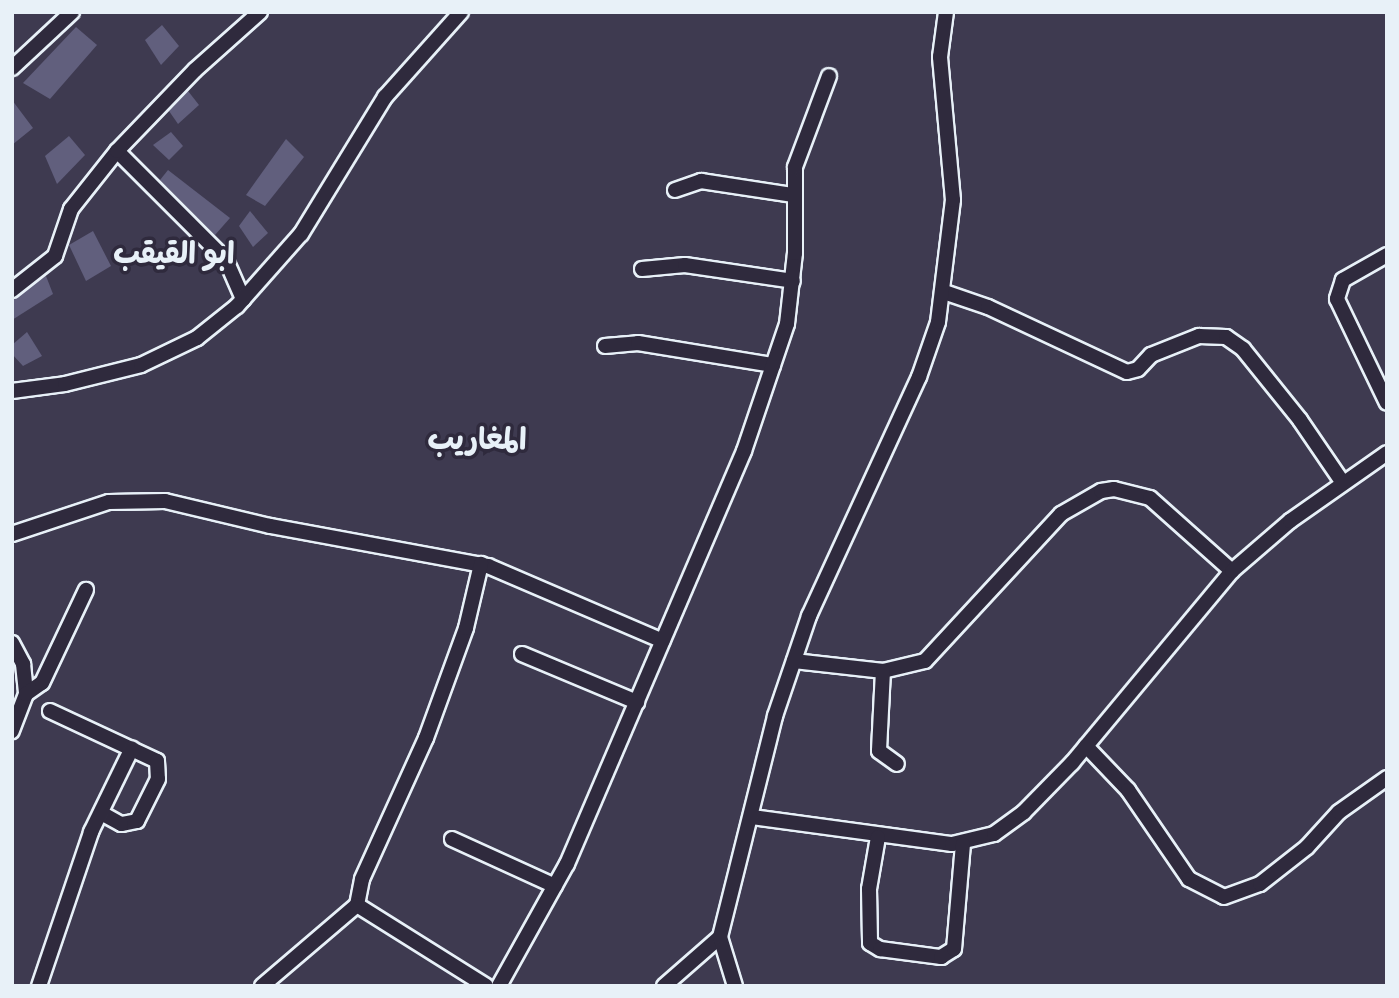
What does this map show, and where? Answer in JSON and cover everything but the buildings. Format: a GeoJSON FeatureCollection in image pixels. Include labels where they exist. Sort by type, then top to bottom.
{"type":"FeatureCollection","features":[{"type":"Feature","properties":{"kind":"street"},"geometry":{"type":"LineString","coordinates":[[12,68],[72,12]]}},
{"type":"Feature","properties":{"kind":"street"},"geometry":{"type":"LineString","coordinates":[[12,290],[55,256],[71,209],[117,151],[195,70],[260,12]]}},
{"type":"Feature","properties":{"kind":"street"},"geometry":{"type":"LineString","coordinates":[[12,391],[65,384],[166,355],[197,338],[243,299],[301,234],[385,97],[461,12]]}},
{"type":"Feature","properties":{"kind":"street"},"geometry":{"type":"LineString","coordinates":[[735,986],[720,937],[775,716],[809,616],[919,377],[944,292],[953,200],[940,66],[946,12]]}},
{"type":"Feature","properties":{"kind":"street"},"geometry":{"type":"LineString","coordinates":[[499,986],[555,886],[744,451],[787,324],[793,281],[792,195],[802,139],[829,76]]}},
{"type":"Feature","properties":{"kind":"street"},"geometry":{"type":"LineString","coordinates":[[117,151],[226,260],[243,299]]}},
{"type":"Feature","properties":{"kind":"street"},"geometry":{"type":"LineString","coordinates":[[675,190],[701,181],[792,195]]}},
{"type":"Feature","properties":{"kind":"street"},"geometry":{"type":"LineString","coordinates":[[1387,254],[1343,280],[1337,299],[1387,403]]}},
{"type":"Feature","properties":{"kind":"street"},"geometry":{"type":"LineString","coordinates":[[642,270],[685,264],[793,281]]}},
{"type":"Feature","properties":{"kind":"street"},"geometry":{"type":"LineString","coordinates":[[944,292],[988,307],[1127,372],[1138,369],[1151,355],[1199,335],[1227,337],[1243,349],[1300,420],[1343,483]]}},
{"type":"Feature","properties":{"kind":"street"},"geometry":{"type":"LineString","coordinates":[[605,346],[638,342],[773,365]]}},
{"type":"Feature","properties":{"kind":"street"},"geometry":{"type":"LineString","coordinates":[[752,817],[878,837],[963,844],[994,834],[1024,812],[1086,746],[1232,571],[1343,483],[1387,453]]}},
{"type":"Feature","properties":{"kind":"street"},"geometry":{"type":"LineString","coordinates":[[794,661],[883,671],[913,666],[938,652],[1061,514],[1101,491],[1125,491],[1150,498],[1232,571]]}},
{"type":"Feature","properties":{"kind":"street"},"geometry":{"type":"LineString","coordinates":[[12,534],[88,508],[140,499],[481,564],[663,641]]}},
{"type":"Feature","properties":{"kind":"street"},"geometry":{"type":"LineString","coordinates":[[262,986],[357,905],[373,851],[426,738],[466,628],[481,564]]}},
{"type":"Feature","properties":{"kind":"street"},"geometry":{"type":"LineString","coordinates":[[26,694],[42,683],[86,590]]}},
{"type":"Feature","properties":{"kind":"street"},"geometry":{"type":"LineString","coordinates":[[12,643],[23,664],[26,694],[12,730]]}},
{"type":"Feature","properties":{"kind":"street"},"geometry":{"type":"LineString","coordinates":[[522,654],[637,702]]}},
{"type":"Feature","properties":{"kind":"street"},"geometry":{"type":"LineString","coordinates":[[883,671],[879,751],[897,764]]}},
{"type":"Feature","properties":{"kind":"street"},"geometry":{"type":"LineString","coordinates":[[50,711],[155,758],[159,765],[158,779],[145,807],[130,825],[101,813]]}},
{"type":"Feature","properties":{"kind":"street"},"geometry":{"type":"LineString","coordinates":[[1086,746],[1128,790],[1189,879],[1224,897],[1260,884],[1307,847],[1339,812],[1387,778]]}},
{"type":"Feature","properties":{"kind":"street"},"geometry":{"type":"LineString","coordinates":[[39,986],[101,813],[132,748]]}},
{"type":"Feature","properties":{"kind":"street"},"geometry":{"type":"LineString","coordinates":[[878,837],[869,889],[870,943],[880,949],[942,957],[954,949],[963,844]]}},
{"type":"Feature","properties":{"kind":"street"},"geometry":{"type":"LineString","coordinates":[[452,839],[555,886]]}},
{"type":"Feature","properties":{"kind":"street"},"geometry":{"type":"LineString","coordinates":[[357,905],[486,986]]}},
{"type":"Feature","properties":{"kind":"street"},"geometry":{"type":"LineString","coordinates":[[664,986],[720,937]]}},
{"type":"Feature","properties":{"kind":"district","name":"ابو القيقب"},"geometry":{"type":"Point","coordinates":[174,256]}},
{"type":"Feature","properties":{"kind":"district","name":"المغاريب"},"geometry":{"type":"Point","coordinates":[477,442]}}]}
